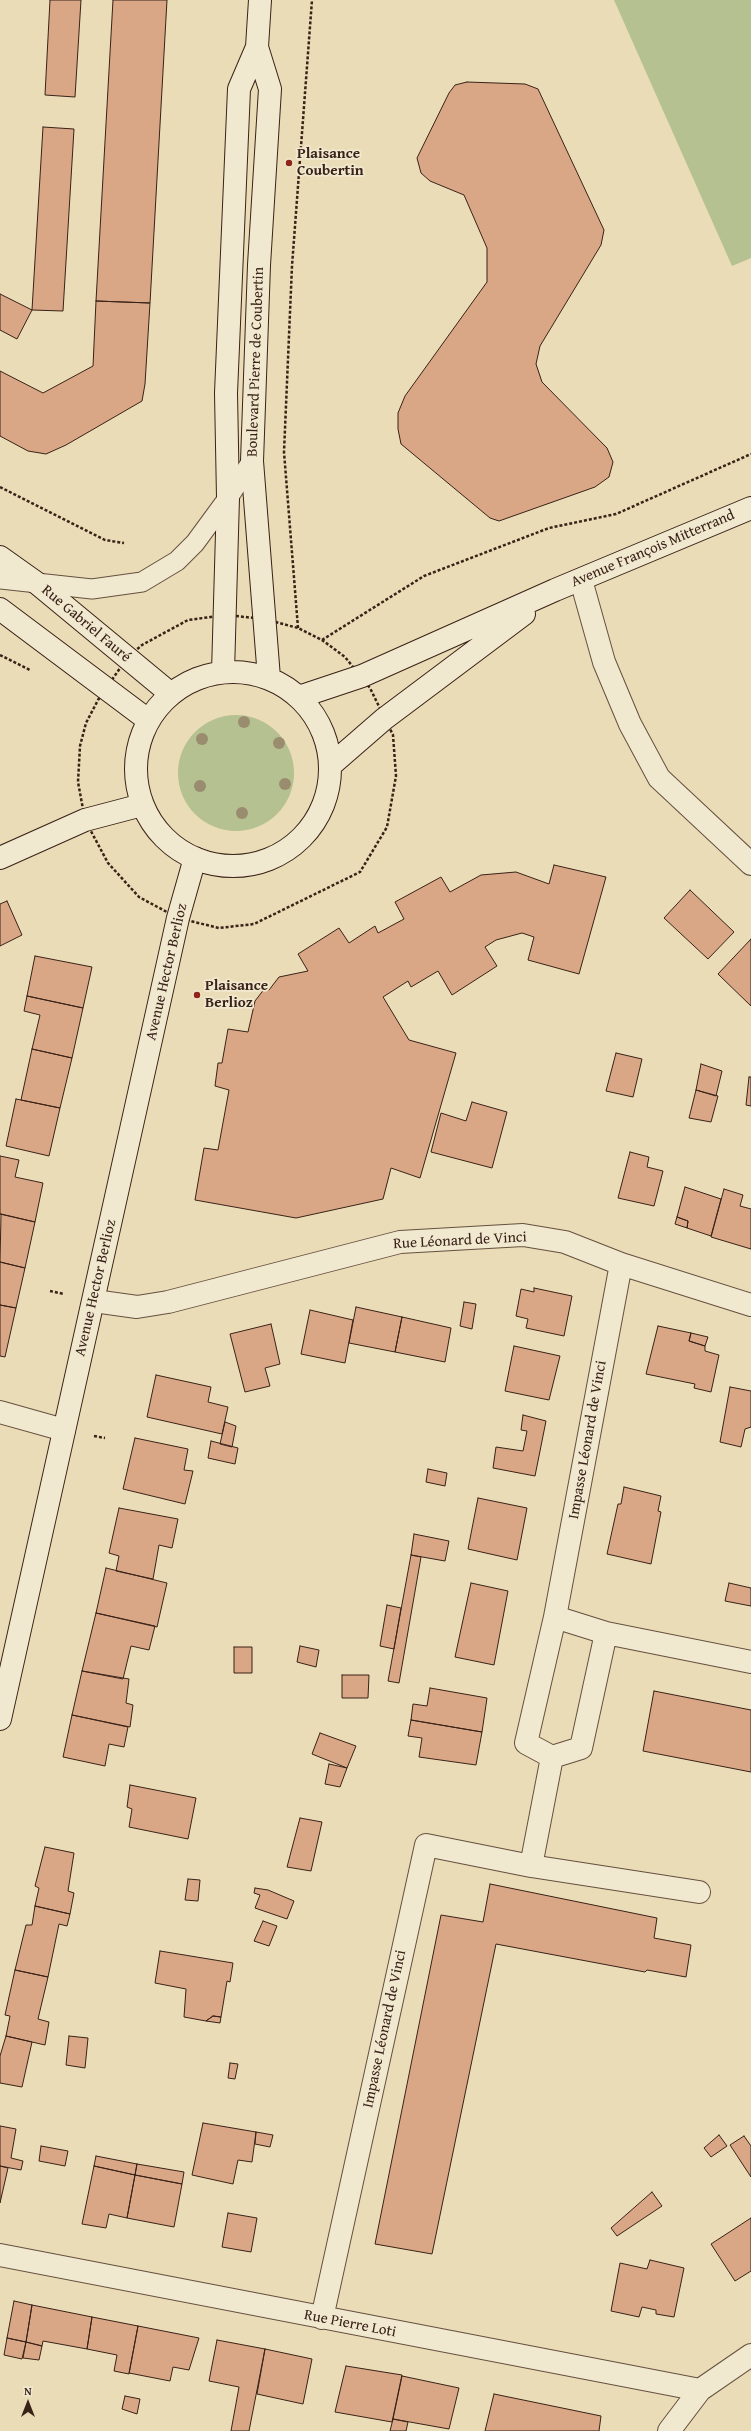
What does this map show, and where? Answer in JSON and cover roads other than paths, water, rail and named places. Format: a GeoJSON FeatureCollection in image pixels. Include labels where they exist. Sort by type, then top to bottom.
{"type":"FeatureCollection","features":[{"type":"Feature","properties":{"kind":"street","name":"Boulevard Pierre de Coubertin"},"geometry":{"type":"LineString","coordinates":[[223,672],[228,498],[226,393],[239,89],[257,47],[260,0]]}},
{"type":"Feature","properties":{"kind":"street","name":"Boulevard Pierre de Coubertin"},"geometry":{"type":"LineString","coordinates":[[257,47],[270,89],[259,265],[252,460],[269,678]]}},
{"type":"Feature","properties":{"kind":"street","name":"Avenue François Mitterrand"},"geometry":{"type":"LineString","coordinates":[[555,590],[751,508]]}},
{"type":"Feature","properties":{"kind":"street","name":"Rue Gabriel Fauré"},"geometry":{"type":"LineString","coordinates":[[0,557],[38,584],[171,694]]}},
{"type":"Feature","properties":{"kind":"street"},"geometry":{"type":"LineString","coordinates":[[581,580],[604,662],[630,724],[659,778],[751,864]]}},
{"type":"Feature","properties":{"kind":"street"},"geometry":{"type":"LineString","coordinates":[[299,697],[362,676],[555,590]]}},
{"type":"Feature","properties":{"kind":"street"},"geometry":{"type":"LineString","coordinates":[[331,765],[384,719],[555,590]]}},
{"type":"Feature","properties":{"kind":"street"},"geometry":{"type":"LineString","coordinates":[[0,609],[148,720]]}},
{"type":"Feature","properties":{"kind":"street"},"geometry":{"type":"LineString","coordinates":[[239,671],[269,678],[299,697],[316,716],[324,734],[331,765],[328,792],[318,818],[300,840],[277,856],[250,865],[222,866],[195,858],[173,846],[155,827],[142,805],[136,776],[138,746],[148,720],[171,694],[186,683],[204,676],[223,672],[239,671]]}},
{"type":"Feature","properties":{"kind":"street"},"geometry":{"type":"LineString","coordinates":[[0,858],[85,820],[142,805]]}},
{"type":"Feature","properties":{"kind":"street","name":"Avenue Hector Berlioz"},"geometry":{"type":"LineString","coordinates":[[0,1719],[178,918],[195,858]]}},
{"type":"Feature","properties":{"kind":"street","name":"Rue Léonard de Vinci"},"geometry":{"type":"LineString","coordinates":[[94,1300],[137,1307],[168,1302],[400,1242],[524,1235],[565,1242],[620,1264],[751,1305]]}},
{"type":"Feature","properties":{"kind":"street","name":"Impasse Léonard de Vinci"},"geometry":{"type":"LineString","coordinates":[[552,1757],[526,1743],[555,1617],[620,1264]]}},
{"type":"Feature","properties":{"kind":"street"},"geometry":{"type":"LineString","coordinates":[[0,1412],[64,1430]]}},
{"type":"Feature","properties":{"kind":"street"},"geometry":{"type":"LineString","coordinates":[[555,1617],[606,1633],[751,1662]]}},
{"type":"Feature","properties":{"kind":"street"},"geometry":{"type":"LineString","coordinates":[[531,1866],[552,1757],[581,1748],[606,1633]]}},
{"type":"Feature","properties":{"kind":"street","name":"Impasse Léonard de Vinci"},"geometry":{"type":"LineString","coordinates":[[322,2318],[426,1845],[531,1866],[699,1892]]}},
{"type":"Feature","properties":{"kind":"street","name":"Rue Pierre Loti"},"geometry":{"type":"LineString","coordinates":[[0,2255],[700,2390]]}},
{"type":"Feature","properties":{"kind":"street"},"geometry":{"type":"LineString","coordinates":[[669,2431],[700,2390],[748,2361]]}},
{"type":"Feature","properties":{"kind":"lane"},"geometry":{"type":"LineString","coordinates":[[0,579],[92,589],[142,582],[176,561],[195,542],[228,498],[252,460]]}},
{"type":"Feature","properties":{"kind":"place","name":"Plaisance Coubertin"},"geometry":{"type":"Point","coordinates":[289,163]}},
{"type":"Feature","properties":{"kind":"place","name":"Plaisance Berlioz"},"geometry":{"type":"Point","coordinates":[197,995]}}]}
